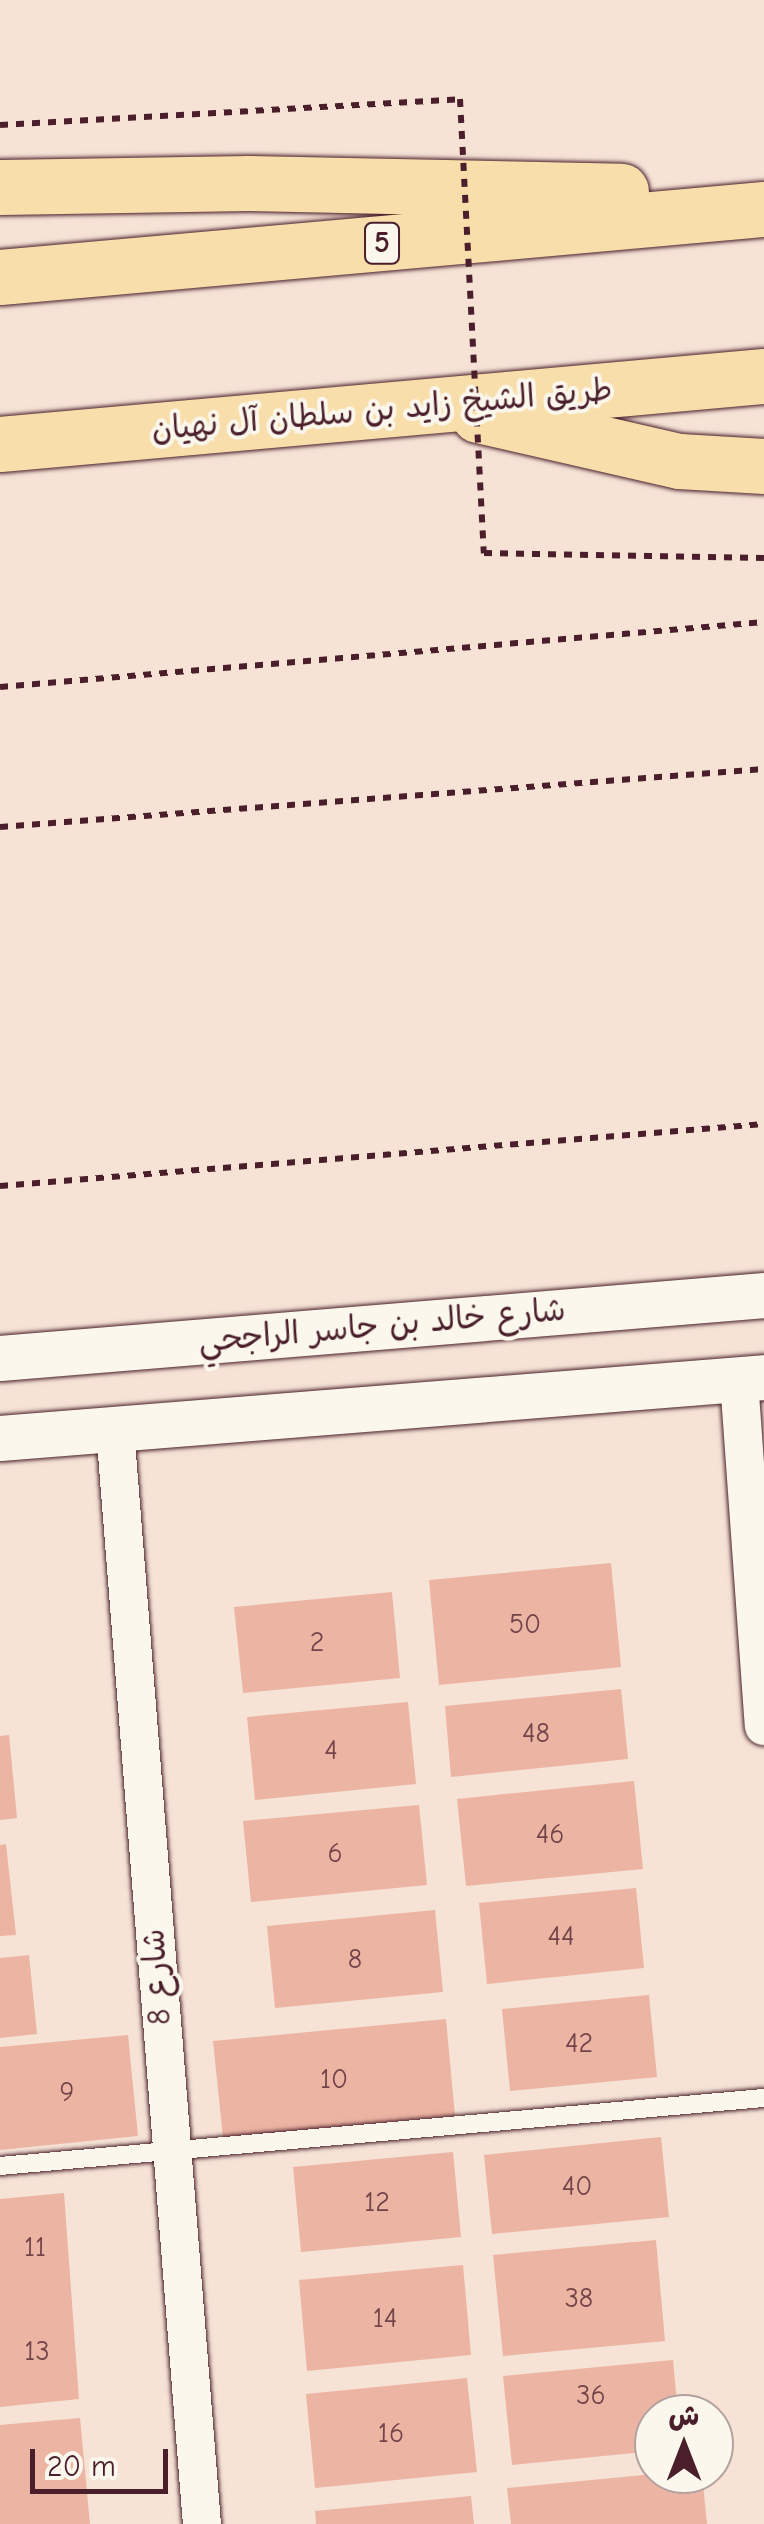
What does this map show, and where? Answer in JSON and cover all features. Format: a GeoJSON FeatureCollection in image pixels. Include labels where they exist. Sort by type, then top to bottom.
{"type":"FeatureCollection","features":[{"type":"Feature","properties":{"kind":"highway"},"geometry":{"type":"LineString","coordinates":[[0,188],[249,183],[764,194]]}},
{"type":"Feature","properties":{"kind":"highway","name":"5"},"geometry":{"type":"LineString","coordinates":[[0,277],[764,209]]}},
{"type":"Feature","properties":{"kind":"highway","name":"طريق الشيخ زايد بن سلطان آل نهيان"},"geometry":{"type":"LineString","coordinates":[[0,444],[764,376]]}},
{"type":"Feature","properties":{"kind":"highway"},"geometry":{"type":"LineString","coordinates":[[427,403],[678,461],[764,466]]}},
{"type":"Feature","properties":{"kind":"street","name":"شارع خالد بن جاسر الراجحي"},"geometry":{"type":"LineString","coordinates":[[0,1358],[764,1295]]}},
{"type":"Feature","properties":{"kind":"street"},"geometry":{"type":"LineString","coordinates":[[0,1438],[752,1378],[764,1726]]}},
{"type":"Feature","properties":{"kind":"street","name":"شارع 8"},"geometry":{"type":"LineString","coordinates":[[115,1429],[202,2524]]}},
{"type":"Feature","properties":{"kind":"lane"},"geometry":{"type":"LineString","coordinates":[[0,2166],[764,2098]]}},
{"type":"Feature","properties":{"kind":"path"},"geometry":{"type":"LineString","coordinates":[[0,125],[460,99],[484,553],[764,558]]}},
{"type":"Feature","properties":{"kind":"path"},"geometry":{"type":"LineString","coordinates":[[0,687],[764,622]]}},
{"type":"Feature","properties":{"kind":"path"},"geometry":{"type":"LineString","coordinates":[[0,827],[764,769]]}},
{"type":"Feature","properties":{"kind":"path"},"geometry":{"type":"LineString","coordinates":[[0,1186],[764,1124]]}},
{"type":"Feature","properties":{"kind":"building"},"geometry":{"type":"Polygon","coordinates":[[[611,1563],[621,1667],[439,1685],[429,1580],[611,1563]]]}},
{"type":"Feature","properties":{"kind":"building"},"geometry":{"type":"Polygon","coordinates":[[[392,1592],[400,1678],[243,1693],[234,1607],[392,1592]]]}},
{"type":"Feature","properties":{"kind":"building"},"geometry":{"type":"Polygon","coordinates":[[[621,1689],[628,1759],[451,1777],[445,1706],[621,1689]]]}},
{"type":"Feature","properties":{"kind":"building"},"geometry":{"type":"Polygon","coordinates":[[[408,1702],[416,1784],[255,1800],[247,1717],[408,1702]]]}},
{"type":"Feature","properties":{"kind":"building"},"geometry":{"type":"Polygon","coordinates":[[[9,1735],[17,1818],[0,1820],[0,1736],[9,1735]]]}},
{"type":"Feature","properties":{"kind":"building"},"geometry":{"type":"Polygon","coordinates":[[[634,1781],[643,1869],[466,1886],[457,1799],[634,1781]]]}},
{"type":"Feature","properties":{"kind":"building"},"geometry":{"type":"Polygon","coordinates":[[[419,1805],[427,1885],[251,1902],[243,1821],[419,1805]]]}},
{"type":"Feature","properties":{"kind":"building"},"geometry":{"type":"Polygon","coordinates":[[[6,1844],[16,1935],[0,1936],[0,1845],[6,1844]]]}},
{"type":"Feature","properties":{"kind":"building"},"geometry":{"type":"Polygon","coordinates":[[[636,1888],[644,1968],[487,1984],[479,1903],[636,1888]]]}},
{"type":"Feature","properties":{"kind":"building"},"geometry":{"type":"Polygon","coordinates":[[[435,1910],[443,1992],[275,2008],[267,1926],[435,1910]]]}},
{"type":"Feature","properties":{"kind":"building"},"geometry":{"type":"Polygon","coordinates":[[[29,1955],[37,2034],[0,2038],[0,1958],[29,1955]]]}},
{"type":"Feature","properties":{"kind":"building"},"geometry":{"type":"Polygon","coordinates":[[[649,1995],[657,2077],[510,2091],[502,2009],[649,1995]]]}},
{"type":"Feature","properties":{"kind":"building"},"geometry":{"type":"Polygon","coordinates":[[[446,2019],[455,2116],[223,2138],[213,2041],[446,2019]]]}},
{"type":"Feature","properties":{"kind":"building"},"geometry":{"type":"Polygon","coordinates":[[[128,2035],[138,2136],[0,2150],[0,2047],[128,2035]]]}},
{"type":"Feature","properties":{"kind":"building"},"geometry":{"type":"Polygon","coordinates":[[[661,2137],[669,2217],[492,2234],[484,2155],[661,2137]]]}},
{"type":"Feature","properties":{"kind":"building"},"geometry":{"type":"Polygon","coordinates":[[[453,2152],[461,2237],[301,2252],[293,2167],[453,2152]]]}},
{"type":"Feature","properties":{"kind":"building"},"geometry":{"type":"Polygon","coordinates":[[[64,2193],[79,2399],[0,2407],[0,2199],[64,2193]]]}},
{"type":"Feature","properties":{"kind":"building"},"geometry":{"type":"Polygon","coordinates":[[[656,2240],[665,2341],[503,2356],[493,2255],[656,2240]]]}},
{"type":"Feature","properties":{"kind":"building"},"geometry":{"type":"Polygon","coordinates":[[[463,2265],[471,2355],[307,2371],[299,2280],[463,2265]]]}},
{"type":"Feature","properties":{"kind":"building"},"geometry":{"type":"Polygon","coordinates":[[[673,2360],[676,2394],[634,2394],[634,2453],[512,2465],[503,2376],[673,2360]]]}},
{"type":"Feature","properties":{"kind":"building"},"geometry":{"type":"Polygon","coordinates":[[[467,2378],[477,2472],[315,2488],[306,2394],[467,2378]]]}},
{"type":"Feature","properties":{"kind":"building"},"geometry":{"type":"Polygon","coordinates":[[[80,2418],[90,2524],[0,2524],[0,2425],[80,2418]]]}},
{"type":"Feature","properties":{"kind":"building"},"geometry":{"type":"Polygon","coordinates":[[[634,2476],[634,2494],[704,2494],[707,2524],[511,2524],[507,2488],[634,2476]]]}},
{"type":"Feature","properties":{"kind":"building"},"geometry":{"type":"Polygon","coordinates":[[[471,2496],[474,2524],[316,2524],[315,2511],[471,2496]]]}}]}
